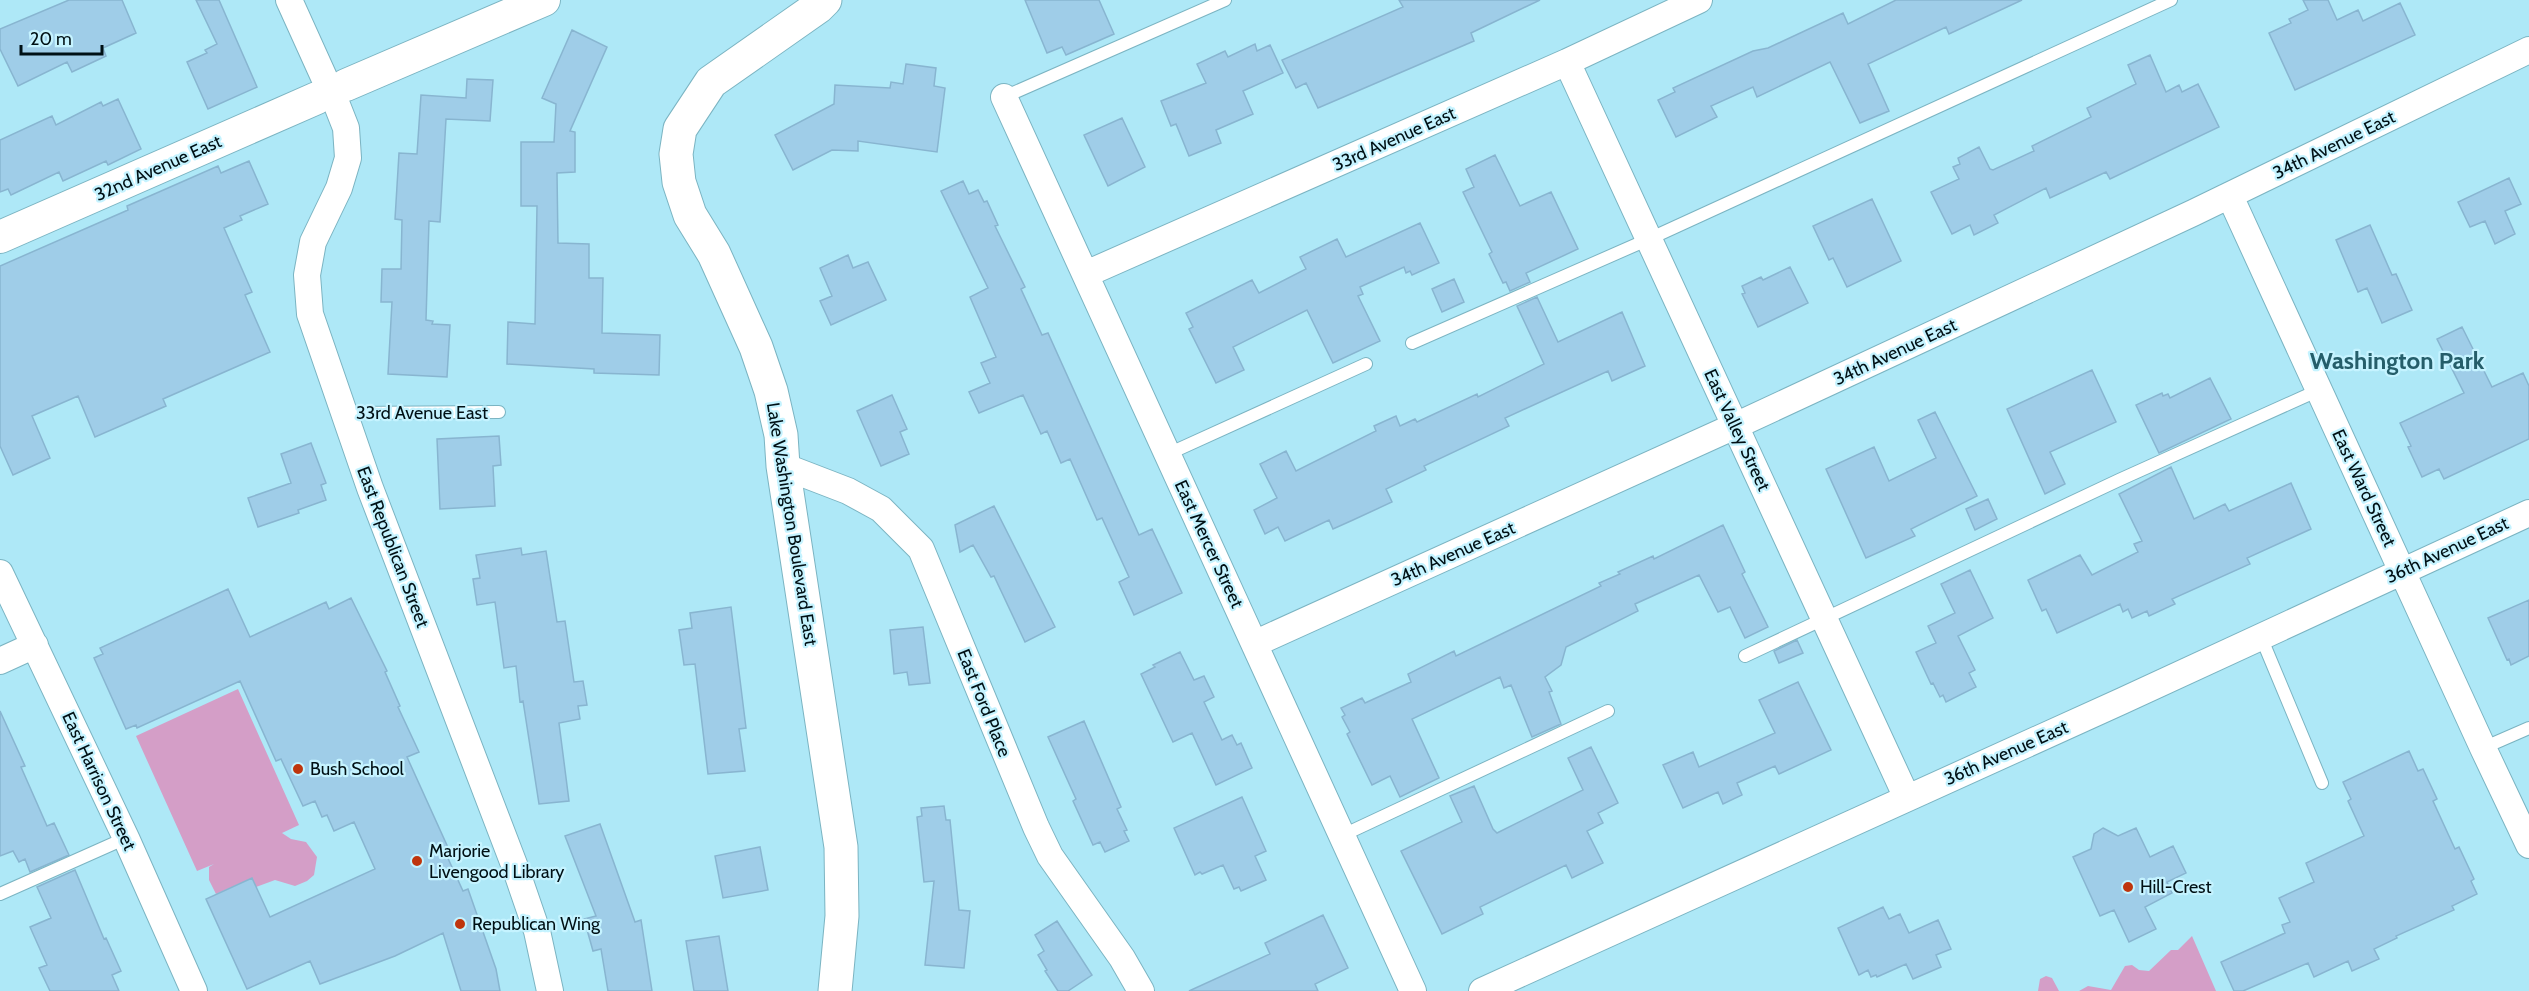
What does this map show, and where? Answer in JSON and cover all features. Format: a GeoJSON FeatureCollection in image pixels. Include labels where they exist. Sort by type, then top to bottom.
{"type":"FeatureCollection","features":[{"type":"Feature","properties":{"kind":"main road","name":"Lake Washington Boulevard East"},"geometry":{"type":"LineString","coordinates":[[825,0],[711,82],[680,129],[676,154],[679,182],[690,215],[714,254],[756,347],[771,391],[781,435],[783,466],[841,847],[842,916],[835,991]]}},
{"type":"Feature","properties":{"kind":"street","name":"East Republican Street"},"geometry":{"type":"LineString","coordinates":[[289,0],[346,128],[348,158],[339,188],[313,242],[307,274],[310,314],[374,497],[515,867],[537,931],[550,991]]}},
{"type":"Feature","properties":{"kind":"street","name":"32nd Avenue East"},"geometry":{"type":"LineString","coordinates":[[0,237],[544,0]]}},
{"type":"Feature","properties":{"kind":"street","name":"33rd Avenue East"},"geometry":{"type":"LineString","coordinates":[[1086,274],[1568,62],[1699,0]]}},
{"type":"Feature","properties":{"kind":"street","name":"34th Avenue East"},"geometry":{"type":"LineString","coordinates":[[1256,643],[1735,426],[2230,196],[2529,50]]}},
{"type":"Feature","properties":{"kind":"street","name":"East Valley Street"},"geometry":{"type":"LineString","coordinates":[[1568,62],[1907,798]]}},
{"type":"Feature","properties":{"kind":"street","name":"East Mercer Street"},"geometry":{"type":"LineString","coordinates":[[1004,97],[1256,643],[1341,836],[1413,991]]}},
{"type":"Feature","properties":{"kind":"street","name":"East Ward Street"},"geometry":{"type":"LineString","coordinates":[[2230,196],[2529,845]]}},
{"type":"Feature","properties":{"kind":"street","name":"East Ford Place"},"geometry":{"type":"LineString","coordinates":[[783,466],[848,491],[881,509],[921,549],[1050,856],[1122,958],[1141,991]]}},
{"type":"Feature","properties":{"kind":"street","name":"36th Avenue East"},"geometry":{"type":"LineString","coordinates":[[1482,991],[2529,513]]}},
{"type":"Feature","properties":{"kind":"street","name":"East Harrison Street"},"geometry":{"type":"LineString","coordinates":[[0,573],[126,838],[194,991]]}},
{"type":"Feature","properties":{"kind":"street"},"geometry":{"type":"LineString","coordinates":[[0,661],[35,645]]}},
{"type":"Feature","properties":{"kind":"lane"},"geometry":{"type":"LineString","coordinates":[[1004,97],[1225,0]]}},
{"type":"Feature","properties":{"kind":"lane"},"geometry":{"type":"LineString","coordinates":[[1412,343],[1649,239],[2171,0]]}},
{"type":"Feature","properties":{"kind":"lane"},"geometry":{"type":"LineString","coordinates":[[1168,454],[1366,364]]}},
{"type":"Feature","properties":{"kind":"lane"},"geometry":{"type":"LineString","coordinates":[[1745,656],[2109,485],[2319,390]]}},
{"type":"Feature","properties":{"kind":"lane","name":"33rd Avenue East"},"geometry":{"type":"LineString","coordinates":[[344,413],[499,412]]}},
{"type":"Feature","properties":{"kind":"lane"},"geometry":{"type":"LineString","coordinates":[[2261,637],[2322,783]]}},
{"type":"Feature","properties":{"kind":"lane"},"geometry":{"type":"LineString","coordinates":[[1341,836],[1608,711]]}},
{"type":"Feature","properties":{"kind":"lane"},"geometry":{"type":"LineString","coordinates":[[2483,748],[2529,728]]}},
{"type":"Feature","properties":{"kind":"lane"},"geometry":{"type":"LineString","coordinates":[[0,894],[126,838]]}},
{"type":"Feature","properties":{"kind":"shaded area"},"geometry":{"type":"Polygon","coordinates":[[[238,689],[299,825],[282,833],[291,839],[306,842],[317,857],[314,875],[295,886],[275,880],[256,887],[252,878],[216,894],[209,880],[209,867],[214,864],[197,871],[136,736],[238,689]]]}},
{"type":"Feature","properties":{"kind":"shaded area"},"geometry":{"type":"Polygon","coordinates":[[[2192,936],[2216,991],[2079,991],[2088,986],[2111,990],[2125,966],[2132,965],[2139,970],[2149,971],[2171,950],[2178,950],[2192,936]]]}},
{"type":"Feature","properties":{"kind":"shaded area"},"geometry":{"type":"Polygon","coordinates":[[[2046,976],[2052,978],[2059,991],[2038,991],[2040,979],[2046,976]]]}},
{"type":"Feature","properties":{"kind":"building"},"geometry":{"type":"Polygon","coordinates":[[[69,0],[122,0],[136,33],[103,48],[106,56],[72,72],[67,62],[18,86],[0,49],[0,29],[69,0]]]}},
{"type":"Feature","properties":{"kind":"building"},"geometry":{"type":"Polygon","coordinates":[[[196,0],[219,0],[257,87],[208,109],[187,62],[207,53],[205,50],[217,44],[196,0]]]}},
{"type":"Feature","properties":{"kind":"building"},"geometry":{"type":"Polygon","coordinates":[[[1025,0],[1099,0],[1114,34],[1066,55],[1062,47],[1047,53],[1025,0]]]}},
{"type":"Feature","properties":{"kind":"building"},"geometry":{"type":"Polygon","coordinates":[[[1399,0],[1540,0],[1471,33],[1474,41],[1318,108],[1306,83],[1296,88],[1282,60],[1403,7],[1399,0]]]}},
{"type":"Feature","properties":{"kind":"building"},"geometry":{"type":"Polygon","coordinates":[[[1896,0],[2022,0],[1949,34],[1946,27],[1868,64],[1889,111],[1860,123],[1830,62],[1757,97],[1753,87],[1711,106],[1717,117],[1676,137],[1658,100],[1675,92],[1673,88],[1843,13],[1848,24],[1896,0]]]}},
{"type":"Feature","properties":{"kind":"building"},"geometry":{"type":"Polygon","coordinates":[[[2303,0],[2328,0],[2337,20],[2358,10],[2363,21],[2400,3],[2415,35],[2295,90],[2269,33],[2291,23],[2289,19],[2308,10],[2303,0]]]}},
{"type":"Feature","properties":{"kind":"building"},"geometry":{"type":"Polygon","coordinates":[[[572,30],[607,47],[570,131],[575,132],[575,172],[557,173],[558,243],[589,244],[589,278],[603,278],[602,333],[660,335],[659,375],[594,373],[594,369],[507,364],[508,322],[535,324],[537,206],[521,206],[521,142],[554,142],[556,104],[542,98],[572,30]]]}},
{"type":"Feature","properties":{"kind":"building"},"geometry":{"type":"Polygon","coordinates":[[[1255,44],[1257,51],[1270,45],[1283,73],[1243,91],[1253,114],[1216,130],[1221,143],[1189,156],[1176,124],[1171,126],[1161,101],[1206,83],[1197,64],[1225,51],[1228,57],[1255,44]]]}},
{"type":"Feature","properties":{"kind":"building"},"geometry":{"type":"Polygon","coordinates":[[[2150,55],[2166,92],[2179,85],[2182,92],[2198,84],[2219,127],[2110,179],[2106,172],[2050,198],[2046,188],[1994,215],[1998,223],[1974,235],[1970,225],[1952,234],[1931,192],[1959,179],[1953,167],[1960,164],[1958,158],[1979,147],[1990,169],[1993,170],[2034,151],[2032,146],[2091,117],[2087,108],[2136,84],[2128,65],[2150,55]]]}},
{"type":"Feature","properties":{"kind":"building"},"geometry":{"type":"Polygon","coordinates":[[[906,64],[936,68],[934,86],[945,88],[937,152],[858,141],[858,151],[832,150],[793,170],[775,135],[834,104],[835,85],[890,88],[891,82],[903,84],[906,64]]]}},
{"type":"Feature","properties":{"kind":"building"},"geometry":{"type":"Polygon","coordinates":[[[467,79],[493,80],[490,121],[446,119],[440,222],[429,221],[426,320],[433,321],[432,324],[450,325],[447,377],[388,374],[392,302],[381,302],[382,269],[401,269],[402,220],[395,219],[399,153],[417,154],[421,95],[466,98],[467,79]]]}},
{"type":"Feature","properties":{"kind":"building"},"geometry":{"type":"Polygon","coordinates":[[[118,99],[141,149],[108,165],[106,161],[63,181],[59,172],[11,195],[8,189],[0,192],[0,140],[52,116],[56,125],[101,102],[103,106],[118,99]]]}},
{"type":"Feature","properties":{"kind":"building"},"geometry":{"type":"Polygon","coordinates":[[[1122,118],[1145,167],[1108,186],[1084,135],[1122,118]]]}},
{"type":"Feature","properties":{"kind":"building"},"geometry":{"type":"Polygon","coordinates":[[[1495,155],[1520,206],[1551,192],[1578,249],[1526,273],[1530,282],[1510,291],[1506,282],[1503,283],[1489,254],[1492,252],[1463,192],[1474,187],[1466,169],[1495,155]]]}},
{"type":"Feature","properties":{"kind":"building"},"geometry":{"type":"Polygon","coordinates":[[[249,161],[268,204],[240,216],[242,220],[224,228],[252,292],[245,295],[270,352],[163,399],[166,406],[95,437],[78,396],[32,416],[50,458],[13,475],[0,446],[0,266],[128,210],[127,206],[218,166],[221,173],[249,161]]]}},
{"type":"Feature","properties":{"kind":"building"},"geometry":{"type":"Polygon","coordinates":[[[2509,178],[2521,204],[2505,211],[2515,234],[2495,244],[2485,221],[2470,227],[2458,202],[2509,178]]]}},
{"type":"Feature","properties":{"kind":"building"},"geometry":{"type":"Polygon","coordinates":[[[963,181],[969,194],[978,190],[984,202],[987,201],[998,225],[995,226],[1025,287],[1021,289],[1042,335],[1048,333],[1139,535],[1152,529],[1182,593],[1134,615],[1119,582],[1129,577],[1102,518],[1097,520],[1070,459],[1061,463],[1047,431],[1041,434],[1023,395],[979,413],[969,392],[990,383],[981,363],[996,357],[970,297],[988,288],[941,191],[963,181]]]}},
{"type":"Feature","properties":{"kind":"building"},"geometry":{"type":"Polygon","coordinates":[[[1872,199],[1901,261],[1847,287],[1833,258],[1829,260],[1813,226],[1872,199]]]}},
{"type":"Feature","properties":{"kind":"building"},"geometry":{"type":"Polygon","coordinates":[[[1420,223],[1439,263],[1412,275],[1410,271],[1406,273],[1404,267],[1360,287],[1363,294],[1358,296],[1380,341],[1333,363],[1307,310],[1233,347],[1244,370],[1216,383],[1189,329],[1193,327],[1186,313],[1252,280],[1259,293],[1306,269],[1300,257],[1337,239],[1346,257],[1420,223]]]}},
{"type":"Feature","properties":{"kind":"building"},"geometry":{"type":"Polygon","coordinates":[[[2370,225],[2392,275],[2396,274],[2412,310],[2382,323],[2367,288],[2358,292],[2336,240],[2370,225]]]}},
{"type":"Feature","properties":{"kind":"building"},"geometry":{"type":"Polygon","coordinates":[[[848,255],[853,268],[868,262],[886,300],[831,325],[820,301],[832,296],[820,268],[848,255]]]}},
{"type":"Feature","properties":{"kind":"building"},"geometry":{"type":"Polygon","coordinates":[[[1790,267],[1808,303],[1758,327],[1742,294],[1745,293],[1742,286],[1761,277],[1763,280],[1790,267]]]}},
{"type":"Feature","properties":{"kind":"building"},"geometry":{"type":"Polygon","coordinates":[[[1454,279],[1464,302],[1442,312],[1432,289],[1454,279]]]}},
{"type":"Feature","properties":{"kind":"building"},"geometry":{"type":"Polygon","coordinates":[[[1537,297],[1558,342],[1622,312],[1645,366],[1612,381],[1608,371],[1505,418],[1509,426],[1424,466],[1426,470],[1386,489],[1392,502],[1333,529],[1329,520],[1285,541],[1278,527],[1265,534],[1254,510],[1277,498],[1260,464],[1286,451],[1296,471],[1376,431],[1374,426],[1396,416],[1400,426],[1415,419],[1417,422],[1477,394],[1478,397],[1544,364],[1517,306],[1537,297]]]}},
{"type":"Feature","properties":{"kind":"building"},"geometry":{"type":"Polygon","coordinates":[[[2462,327],[2492,387],[2523,373],[2529,386],[2529,439],[2444,479],[2439,469],[2422,477],[2400,423],[2464,393],[2437,339],[2462,327]]]}},
{"type":"Feature","properties":{"kind":"building"},"geometry":{"type":"Polygon","coordinates":[[[2092,370],[2116,422],[2050,452],[2065,484],[2045,494],[2007,409],[2092,370]]]}},
{"type":"Feature","properties":{"kind":"building"},"geometry":{"type":"Polygon","coordinates":[[[2210,378],[2231,419],[2159,453],[2136,405],[2162,393],[2163,396],[2168,394],[2170,398],[2210,378]]]}},
{"type":"Feature","properties":{"kind":"building"},"geometry":{"type":"Polygon","coordinates":[[[892,395],[907,429],[900,432],[909,454],[881,466],[857,411],[892,395]]]}},
{"type":"Feature","properties":{"kind":"building"},"geometry":{"type":"Polygon","coordinates":[[[1935,412],[1977,496],[1911,529],[1915,536],[1866,558],[1826,469],[1874,447],[1889,481],[1936,458],[1918,420],[1935,412]]]}},
{"type":"Feature","properties":{"kind":"building"},"geometry":{"type":"Polygon","coordinates":[[[499,436],[501,465],[493,466],[495,506],[440,509],[437,439],[499,436]]]}},
{"type":"Feature","properties":{"kind":"building"},"geometry":{"type":"Polygon","coordinates":[[[311,443],[326,483],[321,485],[326,500],[298,510],[299,513],[258,527],[248,498],[291,483],[281,454],[311,443]]]}},
{"type":"Feature","properties":{"kind":"building"},"geometry":{"type":"Polygon","coordinates":[[[2171,467],[2194,519],[2225,504],[2229,511],[2291,483],[2311,529],[2247,558],[2250,564],[2172,599],[2175,604],[2149,616],[2147,611],[2132,618],[2128,609],[2123,612],[2120,604],[2057,633],[2046,609],[2042,611],[2028,580],[2080,555],[2092,575],[2138,552],[2134,544],[2142,541],[2119,494],[2171,467]]]}},
{"type":"Feature","properties":{"kind":"building"},"geometry":{"type":"Polygon","coordinates":[[[1988,499],[1997,519],[1975,530],[1966,509],[1988,499]]]}},
{"type":"Feature","properties":{"kind":"building"},"geometry":{"type":"Polygon","coordinates":[[[994,506],[1055,627],[1025,642],[994,576],[991,577],[973,545],[960,552],[955,525],[994,506]]]}},
{"type":"Feature","properties":{"kind":"building"},"geometry":{"type":"Polygon","coordinates":[[[1723,525],[1745,572],[1742,574],[1768,627],[1745,638],[1730,607],[1718,612],[1699,575],[1635,604],[1638,611],[1566,647],[1561,665],[1545,677],[1552,691],[1549,692],[1561,724],[1532,737],[1511,685],[1504,688],[1500,677],[1412,719],[1439,778],[1400,797],[1390,776],[1372,785],[1347,734],[1350,732],[1342,717],[1345,715],[1341,708],[1362,698],[1365,703],[1411,682],[1408,674],[1454,651],[1456,656],[1601,586],[1599,583],[1620,574],[1618,572],[1653,556],[1654,559],[1723,525]]]}},
{"type":"Feature","properties":{"kind":"building"},"geometry":{"type":"Polygon","coordinates":[[[521,548],[522,555],[546,551],[557,622],[565,621],[574,682],[583,681],[587,705],[578,706],[580,719],[559,723],[569,801],[539,804],[523,701],[520,702],[516,666],[504,668],[495,602],[477,605],[473,579],[480,578],[476,555],[521,548]]]}},
{"type":"Feature","properties":{"kind":"building"},"geometry":{"type":"Polygon","coordinates":[[[1970,570],[1993,618],[1958,636],[1975,670],[1969,673],[1976,687],[1946,702],[1943,695],[1940,697],[1933,683],[1931,684],[1916,652],[1936,643],[1928,626],[1955,613],[1941,584],[1970,570]]]}},
{"type":"Feature","properties":{"kind":"building"},"geometry":{"type":"Polygon","coordinates":[[[228,589],[250,637],[326,602],[329,609],[351,598],[387,671],[385,672],[400,706],[398,707],[419,752],[407,757],[450,852],[446,854],[463,891],[468,889],[496,969],[500,991],[461,991],[443,933],[395,956],[320,984],[310,961],[247,989],[206,899],[252,878],[270,917],[375,869],[354,822],[334,831],[327,815],[322,817],[315,801],[303,806],[281,759],[276,761],[240,681],[137,728],[136,725],[126,729],[94,658],[103,654],[100,648],[228,589]]]}},
{"type":"Feature","properties":{"kind":"building"},"geometry":{"type":"Polygon","coordinates":[[[2529,600],[2529,656],[2511,665],[2488,618],[2529,600]]]}},
{"type":"Feature","properties":{"kind":"building"},"geometry":{"type":"Polygon","coordinates":[[[731,607],[746,728],[739,729],[745,771],[708,774],[695,664],[684,665],[679,630],[692,628],[690,613],[731,607]]]}},
{"type":"Feature","properties":{"kind":"building"},"geometry":{"type":"Polygon","coordinates":[[[923,627],[930,683],[909,685],[907,672],[894,674],[890,630],[923,627]]]}},
{"type":"Feature","properties":{"kind":"building"},"geometry":{"type":"Polygon","coordinates":[[[1797,640],[1803,653],[1779,663],[1774,651],[1797,640]]]}},
{"type":"Feature","properties":{"kind":"building"},"geometry":{"type":"Polygon","coordinates":[[[1180,652],[1194,680],[1204,676],[1214,697],[1204,702],[1222,740],[1232,735],[1237,745],[1241,743],[1252,768],[1216,785],[1192,733],[1173,742],[1141,674],[1155,667],[1153,665],[1180,652]]]}},
{"type":"Feature","properties":{"kind":"building"},"geometry":{"type":"Polygon","coordinates":[[[1798,682],[1831,750],[1779,774],[1775,766],[1737,783],[1742,795],[1723,804],[1718,792],[1683,808],[1663,765],[1693,752],[1699,767],[1775,733],[1759,700],[1798,682]]]}},
{"type":"Feature","properties":{"kind":"building"},"geometry":{"type":"Polygon","coordinates":[[[0,711],[25,766],[21,767],[47,826],[54,823],[69,855],[30,872],[25,859],[19,862],[13,851],[0,856],[0,711]]]}},
{"type":"Feature","properties":{"kind":"building"},"geometry":{"type":"Polygon","coordinates":[[[1084,721],[1121,807],[1117,809],[1127,830],[1124,831],[1129,841],[1105,852],[1100,842],[1093,845],[1073,801],[1076,799],[1048,737],[1084,721]]]}},
{"type":"Feature","properties":{"kind":"building"},"geometry":{"type":"Polygon","coordinates":[[[1591,747],[1618,803],[1598,813],[1603,823],[1587,831],[1603,863],[1572,878],[1566,865],[1480,907],[1483,914],[1442,934],[1401,851],[1462,822],[1450,796],[1474,786],[1493,829],[1497,833],[1583,790],[1568,758],[1591,747]]]}},
{"type":"Feature","properties":{"kind":"building"},"geometry":{"type":"Polygon","coordinates":[[[2409,751],[2418,771],[2423,769],[2437,799],[2433,801],[2455,849],[2459,847],[2474,879],[2471,881],[2477,894],[2452,906],[2454,910],[2396,936],[2397,938],[2374,949],[2379,959],[2352,971],[2348,961],[2314,977],[2308,963],[2243,991],[2234,991],[2221,962],[2285,933],[2282,925],[2290,922],[2279,898],[2314,882],[2306,863],[2364,836],[2348,801],[2351,799],[2343,782],[2409,751]]]}},
{"type":"Feature","properties":{"kind":"building"},"geometry":{"type":"Polygon","coordinates":[[[1242,797],[1266,851],[1255,856],[1266,880],[1241,891],[1239,887],[1234,889],[1223,865],[1195,875],[1174,828],[1242,797]]]}},
{"type":"Feature","properties":{"kind":"building"},"geometry":{"type":"Polygon","coordinates":[[[944,806],[946,820],[950,820],[959,910],[970,911],[964,968],[925,965],[934,881],[924,882],[917,817],[922,816],[921,808],[944,806]]]}},
{"type":"Feature","properties":{"kind":"building"},"geometry":{"type":"Polygon","coordinates":[[[600,824],[635,922],[641,920],[652,991],[608,991],[601,949],[593,951],[584,919],[596,916],[565,836],[600,824]]]}},
{"type":"Feature","properties":{"kind":"building","name":"Hill-Crest"},"geometry":{"type":"Polygon","coordinates":[[[2103,828],[2118,836],[2136,828],[2150,857],[2173,846],[2186,873],[2167,882],[2172,893],[2145,907],[2156,929],[2129,942],[2114,910],[2100,916],[2073,857],[2091,849],[2094,834],[2103,828]]]}},
{"type":"Feature","properties":{"kind":"building"},"geometry":{"type":"Polygon","coordinates":[[[760,847],[768,890],[723,898],[715,856],[760,847]]]}},
{"type":"Feature","properties":{"kind":"building"},"geometry":{"type":"Polygon","coordinates":[[[75,870],[104,939],[106,938],[121,971],[112,975],[119,991],[50,991],[39,968],[47,965],[30,927],[51,918],[37,887],[75,870]]]}},
{"type":"Feature","properties":{"kind":"building"},"geometry":{"type":"Polygon","coordinates":[[[1883,907],[1889,919],[1900,914],[1909,933],[1938,920],[1951,949],[1936,955],[1941,967],[1913,979],[1906,964],[1877,977],[1876,975],[1871,977],[1868,970],[1859,975],[1838,928],[1883,907]]]}},
{"type":"Feature","properties":{"kind":"building"},"geometry":{"type":"Polygon","coordinates":[[[1323,915],[1348,968],[1315,984],[1318,991],[1189,991],[1270,954],[1265,943],[1323,915]]]}},
{"type":"Feature","properties":{"kind":"building"},"geometry":{"type":"Polygon","coordinates":[[[1057,921],[1092,975],[1068,991],[1058,991],[1038,955],[1044,951],[1035,935],[1057,921]]]}},
{"type":"Feature","properties":{"kind":"building"},"geometry":{"type":"Polygon","coordinates":[[[719,936],[728,991],[694,991],[686,941],[719,936]]]}},
{"type":"Feature","properties":{"kind":"place","name":"Bush School"},"geometry":{"type":"Point","coordinates":[298,769]}},
{"type":"Feature","properties":{"kind":"place","name":"Marjorie Livengood Library"},"geometry":{"type":"Point","coordinates":[417,861]}},
{"type":"Feature","properties":{"kind":"place","name":"Hill-Crest"},"geometry":{"type":"Point","coordinates":[2128,887]}},
{"type":"Feature","properties":{"kind":"place","name":"Republican Wing"},"geometry":{"type":"Point","coordinates":[460,924]}},
{"type":"Feature","properties":{"kind":"district","name":"Washington Park"},"geometry":{"type":"Point","coordinates":[2397,360]}}]}
